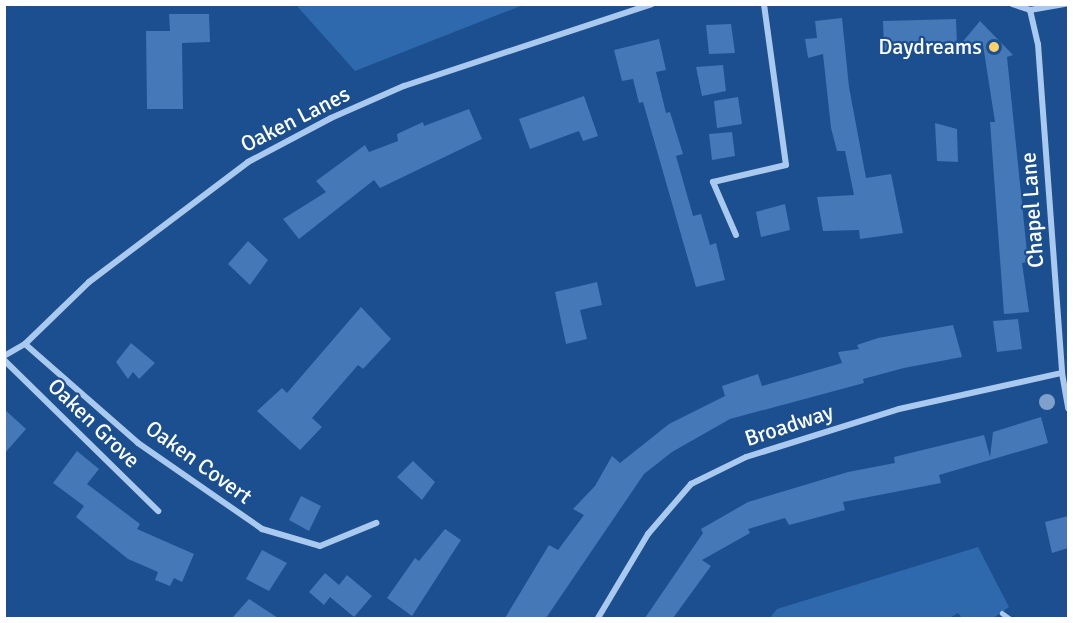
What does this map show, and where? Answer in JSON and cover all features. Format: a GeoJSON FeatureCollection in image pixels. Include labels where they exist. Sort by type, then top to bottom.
{"type":"FeatureCollection","features":[{"type":"Feature","properties":{"kind":"street","name":"Oaken Lanes"},"geometry":{"type":"LineString","coordinates":[[4,358],[25,344],[89,282],[248,162],[331,118],[404,86],[652,4]]}},
{"type":"Feature","properties":{"kind":"street"},"geometry":{"type":"LineString","coordinates":[[736,235],[712,182],[786,165],[764,4]]}},
{"type":"Feature","properties":{"kind":"street"},"geometry":{"type":"LineString","coordinates":[[1012,4],[1030,10],[1065,4]]}},
{"type":"Feature","properties":{"kind":"street","name":"Chapel Lane"},"geometry":{"type":"LineString","coordinates":[[1030,10],[1038,44],[1062,373],[1068,408]]}},
{"type":"Feature","properties":{"kind":"street","name":"Oaken Covert"},"geometry":{"type":"LineString","coordinates":[[25,344],[138,443],[262,530],[320,546],[376,523]]}},
{"type":"Feature","properties":{"kind":"street","name":"Oaken Grove"},"geometry":{"type":"LineString","coordinates":[[4,358],[158,511]]}},
{"type":"Feature","properties":{"kind":"street","name":"Broadway"},"geometry":{"type":"LineString","coordinates":[[598,618],[648,534],[691,484],[746,457],[899,409],[1062,373]]}},
{"type":"Feature","properties":{"kind":"lane"},"geometry":{"type":"LineString","coordinates":[[1002,613],[1009,618]]}},
{"type":"Feature","properties":{"kind":"shaded area"},"geometry":{"type":"Polygon","coordinates":[[[296,5],[523,5],[355,71],[296,5]]]}},
{"type":"Feature","properties":{"kind":"shaded area"},"geometry":{"type":"Polygon","coordinates":[[[978,547],[1009,607],[993,618],[962,618],[958,613],[950,618],[770,618],[777,609],[978,547]]]}},
{"type":"Feature","properties":{"kind":"building"},"geometry":{"type":"Polygon","coordinates":[[[169,14],[209,14],[210,42],[182,43],[183,109],[147,109],[146,31],[170,31],[169,14]]]}},
{"type":"Feature","properties":{"kind":"building"},"geometry":{"type":"Polygon","coordinates":[[[842,18],[849,87],[866,178],[891,174],[903,233],[860,239],[859,230],[823,231],[817,197],[854,195],[845,151],[837,151],[831,128],[823,54],[808,58],[805,39],[817,38],[815,21],[842,18]]]}},
{"type":"Feature","properties":{"kind":"building"},"geometry":{"type":"Polygon","coordinates":[[[956,19],[957,45],[916,44],[916,49],[884,50],[883,21],[956,19]]]}},
{"type":"Feature","properties":{"kind":"building"},"geometry":{"type":"Polygon","coordinates":[[[980,21],[1013,55],[1007,57],[1028,262],[1022,263],[1029,312],[1004,314],[990,122],[995,122],[983,45],[960,45],[980,21]]]}},
{"type":"Feature","properties":{"kind":"building"},"geometry":{"type":"Polygon","coordinates":[[[731,24],[735,53],[709,54],[706,25],[731,24]]]}},
{"type":"Feature","properties":{"kind":"building"},"geometry":{"type":"Polygon","coordinates":[[[659,39],[666,70],[656,72],[666,113],[670,112],[683,154],[676,156],[693,216],[701,214],[710,245],[716,243],[725,280],[696,287],[643,102],[639,103],[633,79],[622,81],[614,50],[659,39]]]}},
{"type":"Feature","properties":{"kind":"building"},"geometry":{"type":"Polygon","coordinates":[[[723,65],[726,91],[702,96],[696,67],[723,65]]]}},
{"type":"Feature","properties":{"kind":"building"},"geometry":{"type":"Polygon","coordinates":[[[584,96],[598,136],[583,141],[579,131],[530,149],[519,119],[584,96]]]}},
{"type":"Feature","properties":{"kind":"building"},"geometry":{"type":"Polygon","coordinates":[[[738,97],[742,124],[717,128],[714,101],[738,97]]]}},
{"type":"Feature","properties":{"kind":"building"},"geometry":{"type":"Polygon","coordinates":[[[469,109],[482,139],[380,188],[374,180],[299,239],[283,219],[326,192],[316,181],[365,145],[369,152],[398,141],[397,134],[423,122],[424,126],[469,109]]]}},
{"type":"Feature","properties":{"kind":"building"},"geometry":{"type":"Polygon","coordinates":[[[935,123],[957,129],[958,162],[937,161],[935,123]]]}},
{"type":"Feature","properties":{"kind":"building"},"geometry":{"type":"Polygon","coordinates":[[[732,132],[735,156],[712,160],[709,134],[732,132]]]}},
{"type":"Feature","properties":{"kind":"building"},"geometry":{"type":"Polygon","coordinates":[[[785,204],[790,230],[761,237],[756,212],[785,204]]]}},
{"type":"Feature","properties":{"kind":"building"},"geometry":{"type":"Polygon","coordinates":[[[248,241],[268,260],[250,285],[228,264],[248,241]]]}},
{"type":"Feature","properties":{"kind":"building"},"geometry":{"type":"Polygon","coordinates":[[[597,282],[602,305],[580,310],[587,339],[566,344],[555,292],[597,282]]]}},
{"type":"Feature","properties":{"kind":"building"},"geometry":{"type":"Polygon","coordinates":[[[361,307],[391,339],[363,369],[358,365],[312,418],[322,427],[300,450],[257,411],[282,388],[287,393],[361,307]]]}},
{"type":"Feature","properties":{"kind":"building"},"geometry":{"type":"Polygon","coordinates":[[[1018,319],[1022,349],[997,352],[993,321],[1018,319]]]}},
{"type":"Feature","properties":{"kind":"building"},"geometry":{"type":"Polygon","coordinates":[[[953,325],[962,357],[904,368],[863,379],[864,383],[730,419],[672,452],[644,474],[546,618],[505,618],[549,545],[558,550],[584,515],[573,509],[595,486],[612,456],[620,463],[669,424],[725,396],[722,386],[758,374],[762,386],[842,363],[838,352],[859,349],[857,345],[878,338],[953,325]]]}},
{"type":"Feature","properties":{"kind":"building"},"geometry":{"type":"Polygon","coordinates":[[[131,343],[155,363],[139,379],[133,372],[128,379],[116,362],[131,343]]]}},
{"type":"Feature","properties":{"kind":"building"},"geometry":{"type":"Polygon","coordinates":[[[4,409],[26,429],[4,454],[4,409]]]}},
{"type":"Feature","properties":{"kind":"building"},"geometry":{"type":"Polygon","coordinates":[[[1041,417],[1048,443],[939,475],[941,483],[843,502],[845,510],[789,525],[785,518],[748,529],[750,533],[702,560],[711,566],[673,618],[645,618],[703,533],[701,529],[748,502],[848,472],[895,463],[894,457],[984,435],[990,457],[993,432],[1041,417]]]}},
{"type":"Feature","properties":{"kind":"building"},"geometry":{"type":"Polygon","coordinates":[[[77,451],[99,469],[87,484],[140,524],[137,529],[194,554],[182,582],[174,578],[170,586],[155,580],[158,572],[128,559],[76,517],[84,506],[53,483],[77,451]]]}},
{"type":"Feature","properties":{"kind":"building"},"geometry":{"type":"Polygon","coordinates":[[[413,461],[435,482],[422,500],[397,477],[413,461]]]}},
{"type":"Feature","properties":{"kind":"building"},"geometry":{"type":"Polygon","coordinates":[[[301,496],[321,506],[309,531],[289,520],[301,496]]]}},
{"type":"Feature","properties":{"kind":"building"},"geometry":{"type":"Polygon","coordinates":[[[1068,516],[1068,548],[1052,553],[1045,522],[1068,516]]]}},
{"type":"Feature","properties":{"kind":"building"},"geometry":{"type":"Polygon","coordinates":[[[445,529],[461,540],[412,616],[387,598],[415,558],[419,561],[445,529]]]}},
{"type":"Feature","properties":{"kind":"building"},"geometry":{"type":"Polygon","coordinates":[[[262,550],[287,563],[269,591],[246,579],[262,550]]]}},
{"type":"Feature","properties":{"kind":"building"},"geometry":{"type":"Polygon","coordinates":[[[325,573],[339,585],[347,575],[372,596],[354,617],[330,597],[324,605],[309,592],[325,573]]]}},
{"type":"Feature","properties":{"kind":"building"},"geometry":{"type":"Polygon","coordinates":[[[249,599],[278,618],[232,618],[249,599]]]}},
{"type":"Feature","properties":{"kind":"place","name":"Daydreams"},"geometry":{"type":"Point","coordinates":[994,47]}}]}
